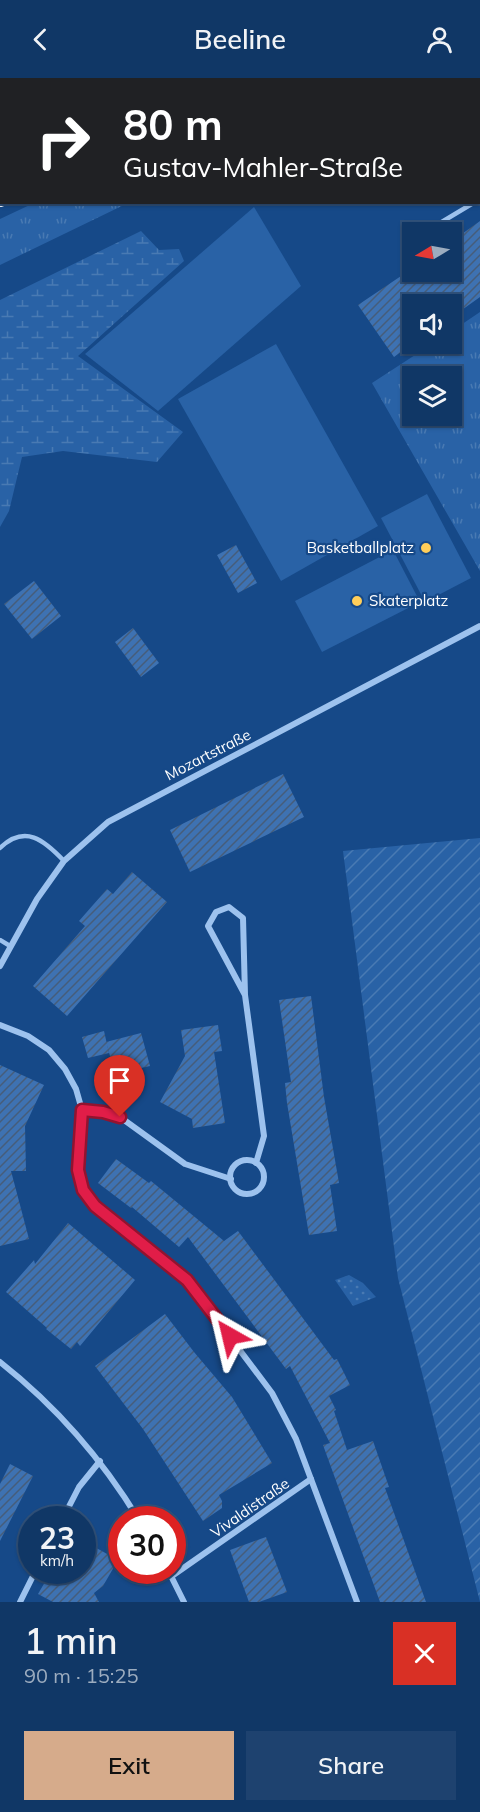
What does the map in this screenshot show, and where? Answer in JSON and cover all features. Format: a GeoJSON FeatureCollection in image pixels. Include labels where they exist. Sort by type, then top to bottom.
{"type":"FeatureCollection","features":[{"type":"Feature","properties":{"kind":"street","name":"Mozartstraße"},"geometry":{"type":"LineString","coordinates":[[0,966],[37,899],[64,861],[108,822],[480,626]]}},
{"type":"Feature","properties":{"kind":"street"},"geometry":{"type":"LineString","coordinates":[[244,996],[208,926],[216,912],[229,907],[243,918],[244,996],[264,1136],[256,1163]]}},
{"type":"Feature","properties":{"kind":"street","name":"Vivaldistraße"},"geometry":{"type":"LineString","coordinates":[[0,1024],[28,1036],[49,1050],[65,1069],[76,1089],[82,1110],[78,1170],[83,1190],[95,1206],[187,1280],[272,1393],[296,1439],[357,1602]]}},
{"type":"Feature","properties":{"kind":"street"},"geometry":{"type":"LineString","coordinates":[[82,1110],[103,1112],[120,1117],[184,1164],[231,1179]]}},
{"type":"Feature","properties":{"kind":"street"},"geometry":{"type":"LineString","coordinates":[[240,1162],[256,1163],[264,1176],[261,1186],[246,1194],[236,1189],[231,1179],[232,1169],[240,1162]]}},
{"type":"Feature","properties":{"kind":"street"},"geometry":{"type":"LineString","coordinates":[[0,1362],[26,1382],[65,1419],[100,1461],[130,1506]]}},
{"type":"Feature","properties":{"kind":"street"},"geometry":{"type":"LineString","coordinates":[[69,1506],[79,1487],[100,1461]]}},
{"type":"Feature","properties":{"kind":"street","name":"Vivaldistraße"},"geometry":{"type":"LineString","coordinates":[[186,1563],[311,1479]]}},
{"type":"Feature","properties":{"kind":"street"},"geometry":{"type":"LineString","coordinates":[[20,1602],[29,1584]]}},
{"type":"Feature","properties":{"kind":"street"},"geometry":{"type":"LineString","coordinates":[[175,1584],[184,1602]]}},
{"type":"Feature","properties":{"kind":"lane"},"geometry":{"type":"LineString","coordinates":[[442,222],[473,204]]}},
{"type":"Feature","properties":{"kind":"lane"},"geometry":{"type":"LineString","coordinates":[[0,848],[15,837],[26,835],[48,844],[64,861]]}},
{"type":"Feature","properties":{"kind":"lane"},"geometry":{"type":"LineString","coordinates":[[0,940],[10,945]]}},
{"type":"Feature","properties":{"kind":"green space"},"geometry":{"type":"Polygon","coordinates":[[[32,204],[126,204],[0,265],[0,219],[32,204]]]}},
{"type":"Feature","properties":{"kind":"green space"},"geometry":{"type":"Polygon","coordinates":[[[254,207],[301,286],[158,411],[85,354],[254,207]]]}},
{"type":"Feature","properties":{"kind":"green space"},"geometry":{"type":"Polygon","coordinates":[[[141,231],[159,250],[179,249],[184,261],[78,356],[183,432],[157,462],[63,451],[22,457],[9,511],[0,527],[0,300],[141,231]]]}},
{"type":"Feature","properties":{"kind":"green space"},"geometry":{"type":"Polygon","coordinates":[[[480,312],[480,571],[372,383],[417,354],[462,354],[462,324],[480,312]]]}},
{"type":"Feature","properties":{"kind":"green space"},"geometry":{"type":"Polygon","coordinates":[[[276,344],[378,526],[281,581],[178,399],[276,344]]]}},
{"type":"Feature","properties":{"kind":"green space","name":"Basketballplatz"},"geometry":{"type":"Polygon","coordinates":[[[427,494],[471,578],[425,602],[381,518],[427,494]]]}},
{"type":"Feature","properties":{"kind":"green space","name":"Skaterplatz"},"geometry":{"type":"Polygon","coordinates":[[[393,550],[420,602],[322,652],[295,601],[393,550]]]}},
{"type":"Feature","properties":{"kind":"green space"},"geometry":{"type":"Polygon","coordinates":[[[480,838],[480,1602],[398,1278],[343,851],[480,838]]]}},
{"type":"Feature","properties":{"kind":"green space"},"geometry":{"type":"Polygon","coordinates":[[[349,1275],[363,1283],[376,1297],[353,1306],[335,1280],[349,1275]]]}},
{"type":"Feature","properties":{"kind":"building"},"geometry":{"type":"Polygon","coordinates":[[[480,221],[480,297],[462,310],[462,294],[402,294],[402,351],[394,357],[358,305],[402,275],[402,282],[462,282],[462,234],[480,221]]]}},
{"type":"Feature","properties":{"kind":"building"},"geometry":{"type":"Polygon","coordinates":[[[236,545],[257,583],[238,593],[217,555],[236,545]]]}},
{"type":"Feature","properties":{"kind":"building"},"geometry":{"type":"Polygon","coordinates":[[[34,581],[61,616],[32,639],[4,604],[34,581]]]}},
{"type":"Feature","properties":{"kind":"building"},"geometry":{"type":"Polygon","coordinates":[[[133,628],[159,663],[141,677],[115,642],[133,628]]]}},
{"type":"Feature","properties":{"kind":"building"},"geometry":{"type":"Polygon","coordinates":[[[283,774],[304,817],[190,872],[170,830],[283,774]]]}},
{"type":"Feature","properties":{"kind":"building"},"geometry":{"type":"Polygon","coordinates":[[[132,872],[167,902],[67,1016],[33,986],[85,926],[79,921],[107,889],[113,894],[132,872]]]}},
{"type":"Feature","properties":{"kind":"building"},"geometry":{"type":"Polygon","coordinates":[[[311,996],[324,1097],[339,1183],[330,1185],[337,1231],[309,1235],[287,1103],[285,1083],[291,1082],[279,1000],[311,996]]]}},
{"type":"Feature","properties":{"kind":"building"},"geometry":{"type":"Polygon","coordinates":[[[218,1025],[222,1051],[214,1052],[225,1123],[193,1128],[192,1119],[160,1102],[185,1056],[181,1030],[218,1025]]]}},
{"type":"Feature","properties":{"kind":"building"},"geometry":{"type":"Polygon","coordinates":[[[104,1031],[109,1053],[88,1058],[82,1037],[104,1031]]]}},
{"type":"Feature","properties":{"kind":"building"},"geometry":{"type":"Polygon","coordinates":[[[141,1033],[150,1066],[115,1074],[106,1042],[141,1033]]]}},
{"type":"Feature","properties":{"kind":"building"},"geometry":{"type":"Polygon","coordinates":[[[0,1065],[44,1085],[25,1126],[26,1171],[11,1171],[29,1239],[0,1246],[0,1065]]]}},
{"type":"Feature","properties":{"kind":"building"},"geometry":{"type":"Polygon","coordinates":[[[116,1159],[149,1183],[151,1181],[224,1241],[238,1231],[334,1360],[337,1359],[350,1385],[329,1396],[336,1410],[334,1411],[347,1450],[373,1441],[389,1487],[385,1488],[426,1602],[380,1602],[323,1445],[330,1443],[290,1366],[286,1369],[188,1237],[179,1247],[132,1207],[98,1183],[116,1159]]]}},
{"type":"Feature","properties":{"kind":"building"},"geometry":{"type":"Polygon","coordinates":[[[68,1223],[135,1280],[80,1346],[77,1342],[71,1349],[6,1292],[34,1260],[35,1264],[68,1223]]]}},
{"type":"Feature","properties":{"kind":"building"},"geometry":{"type":"Polygon","coordinates":[[[165,1314],[232,1397],[272,1463],[219,1495],[222,1508],[203,1521],[143,1429],[95,1366],[165,1314]]]}},
{"type":"Feature","properties":{"kind":"building"},"geometry":{"type":"Polygon","coordinates":[[[10,1464],[33,1476],[0,1541],[0,1484],[10,1464]]]}},
{"type":"Feature","properties":{"kind":"building"},"geometry":{"type":"Polygon","coordinates":[[[266,1537],[287,1592],[259,1602],[249,1602],[230,1550],[266,1537]]]}},
{"type":"Feature","properties":{"kind":"building"},"geometry":{"type":"Polygon","coordinates":[[[96,1548],[108,1554],[108,1577],[103,1586],[94,1593],[99,1602],[53,1602],[38,1594],[44,1584],[96,1584],[96,1548]]]}},
{"type":"Feature","properties":{"kind":"place","name":"Basketballplatz"},"geometry":{"type":"Point","coordinates":[426,548]}},
{"type":"Feature","properties":{"kind":"place","name":"Skaterplatz"},"geometry":{"type":"Point","coordinates":[357,601]}},
{"type":"Feature","properties":{"kind":"route"},"geometry":{"type":"LineString","coordinates":[[120,1117],[103,1112],[82,1110],[78,1170],[83,1190],[95,1206],[169,1263],[187,1280],[230,1336]]}}]}
